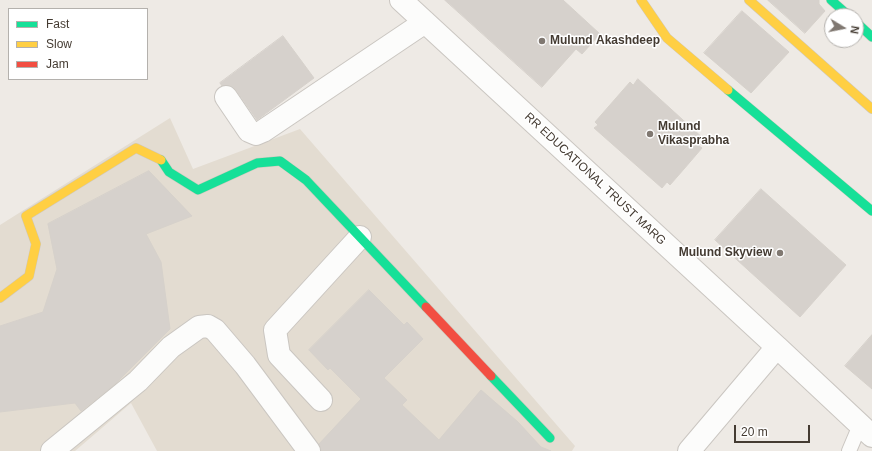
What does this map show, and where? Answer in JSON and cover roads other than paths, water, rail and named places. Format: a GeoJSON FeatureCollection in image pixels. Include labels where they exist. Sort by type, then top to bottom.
{"type":"FeatureCollection","features":[{"type":"Feature","properties":{"kind":"main road"},"geometry":{"type":"LineString","coordinates":[[641,0],[667,38],[872,211]]}},
{"type":"Feature","properties":{"kind":"main road"},"geometry":{"type":"LineString","coordinates":[[749,0],[872,109]]}},
{"type":"Feature","properties":{"kind":"main road"},"geometry":{"type":"LineString","coordinates":[[831,0],[840,8]]}},
{"type":"Feature","properties":{"kind":"main road"},"geometry":{"type":"LineString","coordinates":[[864,30],[872,37]]}},
{"type":"Feature","properties":{"kind":"main road"},"geometry":{"type":"LineString","coordinates":[[0,298],[29,276],[36,244],[26,216],[136,148],[159,158],[169,172],[198,190],[257,163],[280,161],[306,180],[550,438]]}},
{"type":"Feature","properties":{"kind":"street","name":"RR EDUCATIONAL TRUST MARG"},"geometry":{"type":"LineString","coordinates":[[401,0],[866,430]]}},
{"type":"Feature","properties":{"kind":"street"},"geometry":{"type":"LineString","coordinates":[[226,97],[249,131],[256,134],[263,131],[425,22]]}},
{"type":"Feature","properties":{"kind":"street"},"geometry":{"type":"LineString","coordinates":[[321,400],[279,355],[275,330],[360,237]]}},
{"type":"Feature","properties":{"kind":"street"},"geometry":{"type":"LineString","coordinates":[[52,451],[138,381],[171,347],[199,327],[208,326],[215,330],[244,365],[309,451]]}},
{"type":"Feature","properties":{"kind":"street"},"geometry":{"type":"LineString","coordinates":[[689,451],[777,347]]}},
{"type":"Feature","properties":{"kind":"lane"},"geometry":{"type":"LineString","coordinates":[[849,451],[866,430]]}},
{"type":"Feature","properties":{"kind":"place","name":"Mulund Akashdeep"},"geometry":{"type":"Point","coordinates":[542,41]}},
{"type":"Feature","properties":{"kind":"place","name":"Mulund Vikasprabha"},"geometry":{"type":"Point","coordinates":[650,134]}},
{"type":"Feature","properties":{"kind":"place","name":"Mulund Skyview"},"geometry":{"type":"Point","coordinates":[780,253]}}]}
